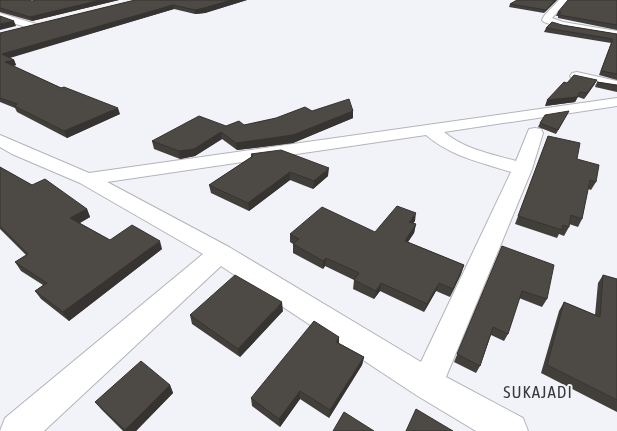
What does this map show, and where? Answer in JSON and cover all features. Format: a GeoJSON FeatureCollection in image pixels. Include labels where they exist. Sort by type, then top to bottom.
{"type":"FeatureCollection","features":[{"type":"Feature","properties":{"kind":"street"},"geometry":{"type":"LineString","coordinates":[[564,0],[547,18],[547,20],[561,25],[617,34]]}},
{"type":"Feature","properties":{"kind":"street"},"geometry":{"type":"LineString","coordinates":[[0,16],[35,25],[13,31]]}},
{"type":"Feature","properties":{"kind":"street"},"geometry":{"type":"LineString","coordinates":[[577,76],[617,85]]}},
{"type":"Feature","properties":{"kind":"street"},"geometry":{"type":"LineString","coordinates":[[87,179],[617,102]]}},
{"type":"Feature","properties":{"kind":"street"},"geometry":{"type":"LineString","coordinates":[[431,130],[445,142],[464,152],[522,169]]}},
{"type":"Feature","properties":{"kind":"street"},"geometry":{"type":"LineString","coordinates":[[427,384],[522,169],[535,134]]}},
{"type":"Feature","properties":{"kind":"street"},"geometry":{"type":"LineString","coordinates":[[6,148],[87,179],[220,253],[427,384],[510,431]]}},
{"type":"Feature","properties":{"kind":"street"},"geometry":{"type":"LineString","coordinates":[[18,431],[220,253]]}},
{"type":"Feature","properties":{"kind":"building"},"geometry":{"type":"Polygon","coordinates":[[[0,0],[101,0],[30,17],[0,8],[0,0]]]}},
{"type":"Feature","properties":{"kind":"building"},"geometry":{"type":"Polygon","coordinates":[[[135,0],[232,0],[195,10],[173,5],[2,54],[14,60],[5,62],[61,88],[64,87],[118,108],[64,131],[14,106],[17,104],[0,98],[0,33],[135,0]]]}},
{"type":"Feature","properties":{"kind":"building"},"geometry":{"type":"Polygon","coordinates":[[[517,0],[555,0],[546,10],[510,4],[517,0]]]}},
{"type":"Feature","properties":{"kind":"building"},"geometry":{"type":"Polygon","coordinates":[[[568,0],[617,0],[617,25],[559,15],[561,12],[558,12],[568,0]]]}},
{"type":"Feature","properties":{"kind":"building"},"geometry":{"type":"Polygon","coordinates":[[[0,16],[14,21],[0,24],[0,16]]]}},
{"type":"Feature","properties":{"kind":"building"},"geometry":{"type":"Polygon","coordinates":[[[552,22],[617,34],[617,74],[601,71],[613,39],[546,28],[552,22]]]}},
{"type":"Feature","properties":{"kind":"building"},"geometry":{"type":"Polygon","coordinates":[[[574,75],[597,80],[587,93],[580,92],[577,97],[547,100],[564,82],[567,83],[574,75]]]}},
{"type":"Feature","properties":{"kind":"building"},"geometry":{"type":"Polygon","coordinates":[[[349,99],[353,111],[293,135],[236,143],[221,132],[194,149],[179,151],[152,141],[199,116],[226,126],[239,121],[244,125],[276,118],[305,107],[312,111],[349,99]]]}},
{"type":"Feature","properties":{"kind":"building"},"geometry":{"type":"Polygon","coordinates":[[[569,111],[558,130],[540,123],[545,115],[569,111]]]}},
{"type":"Feature","properties":{"kind":"building"},"geometry":{"type":"Polygon","coordinates":[[[548,136],[580,143],[577,159],[599,165],[596,182],[590,180],[582,219],[571,215],[569,227],[563,225],[562,230],[518,216],[548,136]]]}},
{"type":"Feature","properties":{"kind":"building"},"geometry":{"type":"Polygon","coordinates":[[[281,150],[329,168],[314,181],[290,172],[248,203],[209,185],[253,156],[251,154],[281,150]]]}},
{"type":"Feature","properties":{"kind":"building"},"geometry":{"type":"Polygon","coordinates":[[[0,167],[32,185],[45,179],[87,209],[70,218],[110,240],[132,225],[160,241],[63,312],[35,291],[47,283],[15,262],[28,254],[0,226],[0,167]]]}},
{"type":"Feature","properties":{"kind":"building"},"geometry":{"type":"Polygon","coordinates":[[[397,206],[416,213],[409,222],[416,224],[405,241],[464,265],[453,289],[439,283],[427,304],[381,283],[376,291],[354,280],[359,273],[326,258],[323,261],[293,244],[299,239],[290,234],[322,207],[375,232],[397,206]]]}},
{"type":"Feature","properties":{"kind":"building"},"geometry":{"type":"Polygon","coordinates":[[[502,246],[554,265],[547,299],[522,291],[508,334],[493,327],[480,366],[457,354],[502,246]]]}},
{"type":"Feature","properties":{"kind":"building"},"geometry":{"type":"Polygon","coordinates":[[[235,275],[282,302],[238,349],[190,315],[235,275]]]}},
{"type":"Feature","properties":{"kind":"building"},"geometry":{"type":"Polygon","coordinates":[[[603,275],[617,279],[617,400],[547,365],[564,302],[600,317],[603,275]]]}},
{"type":"Feature","properties":{"kind":"building"},"geometry":{"type":"Polygon","coordinates":[[[314,321],[339,337],[336,342],[364,357],[330,410],[300,391],[279,419],[251,398],[314,321]]]}},
{"type":"Feature","properties":{"kind":"building"},"geometry":{"type":"Polygon","coordinates":[[[141,361],[170,385],[125,430],[95,402],[141,361]]]}},
{"type":"Feature","properties":{"kind":"building"},"geometry":{"type":"Polygon","coordinates":[[[416,409],[453,431],[406,431],[416,409]]]}},
{"type":"Feature","properties":{"kind":"building"},"geometry":{"type":"Polygon","coordinates":[[[344,412],[374,431],[333,431],[344,412]]]}},
{"type":"Feature","properties":{"kind":"district","name":"SUKAJADI"},"geometry":{"type":"Point","coordinates":[538,392]}}]}
